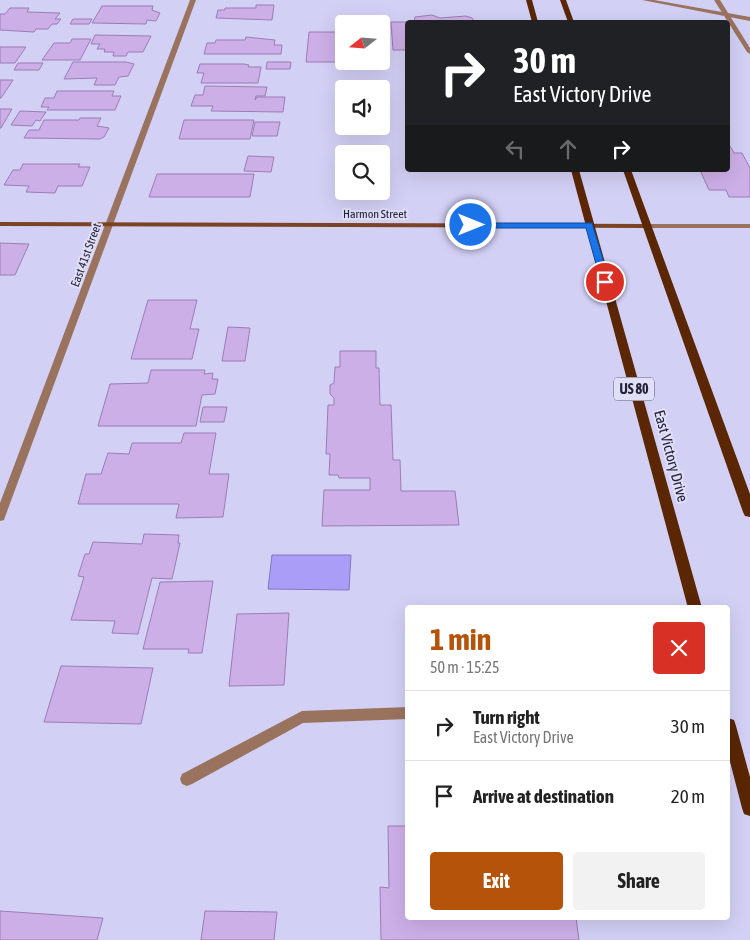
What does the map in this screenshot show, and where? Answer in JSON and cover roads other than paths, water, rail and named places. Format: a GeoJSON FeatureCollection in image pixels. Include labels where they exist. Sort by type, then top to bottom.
{"type":"FeatureCollection","features":[{"type":"Feature","properties":{"kind":"main road"},"geometry":{"type":"LineString","coordinates":[[529,0],[534,20]]}},
{"type":"Feature","properties":{"kind":"main road"},"geometry":{"type":"LineString","coordinates":[[563,0],[570,20]]}},
{"type":"Feature","properties":{"kind":"main road","name":"East Victory Drive"},"geometry":{"type":"LineString","coordinates":[[576,172],[694,605]]}},
{"type":"Feature","properties":{"kind":"main road"},"geometry":{"type":"LineString","coordinates":[[628,172],[750,512]]}},
{"type":"Feature","properties":{"kind":"main road","name":"Harmon Street"},"geometry":{"type":"LineString","coordinates":[[0,224],[648,226]]}},
{"type":"Feature","properties":{"kind":"main road"},"geometry":{"type":"LineString","coordinates":[[730,733],[750,808]]}},
{"type":"Feature","properties":{"kind":"street","name":"East 41st Street"},"geometry":{"type":"LineString","coordinates":[[0,518],[193,0]]}},
{"type":"Feature","properties":{"kind":"street"},"geometry":{"type":"LineString","coordinates":[[645,0],[750,19]]}},
{"type":"Feature","properties":{"kind":"street"},"geometry":{"type":"LineString","coordinates":[[717,0],[729,20]]}},
{"type":"Feature","properties":{"kind":"street"},"geometry":{"type":"LineString","coordinates":[[730,22],[750,52]]}},
{"type":"Feature","properties":{"kind":"street","name":"Harmon Street"},"geometry":{"type":"LineString","coordinates":[[648,226],[750,226]]}},
{"type":"Feature","properties":{"kind":"street"},"geometry":{"type":"LineString","coordinates":[[187,779],[302,717],[405,713]]}}]}
